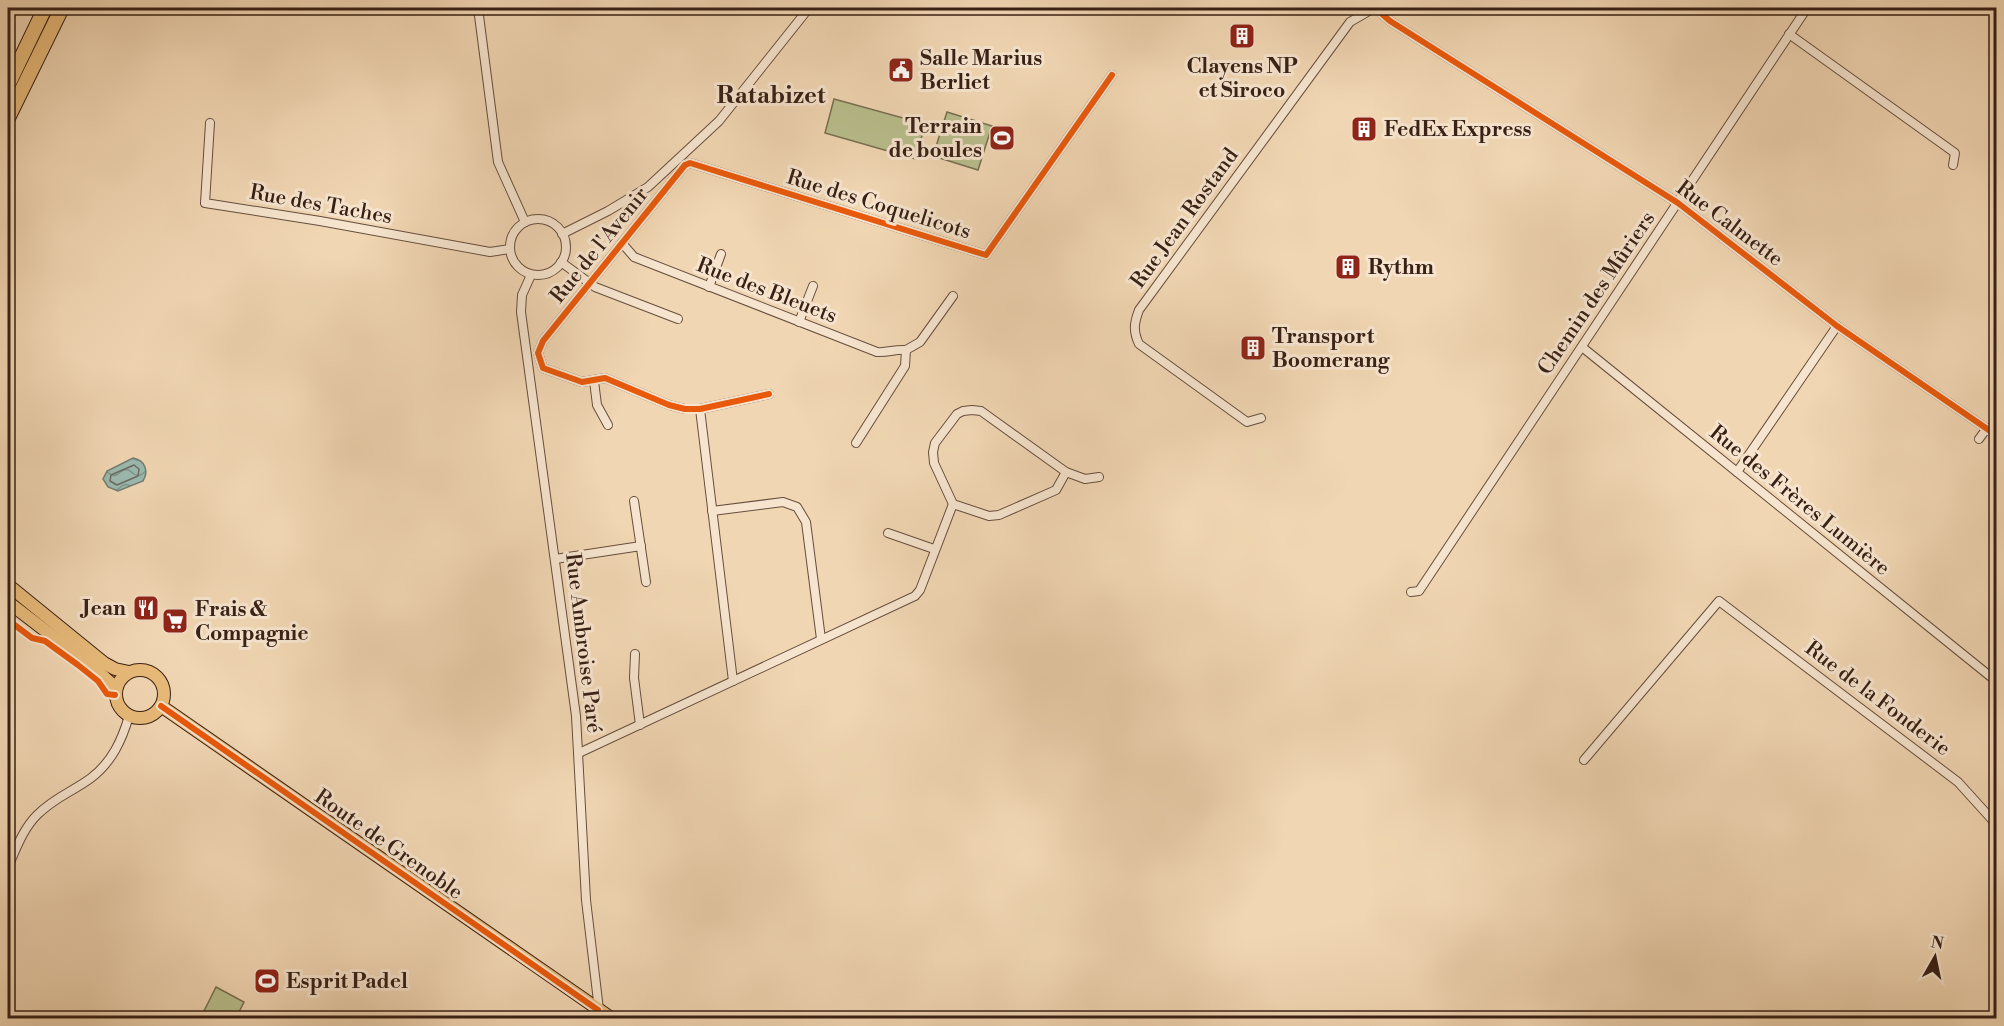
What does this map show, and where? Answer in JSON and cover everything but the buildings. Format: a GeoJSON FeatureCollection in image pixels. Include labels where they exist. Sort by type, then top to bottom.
{"type":"FeatureCollection","features":[{"type":"Feature","properties":{"kind":"highway"},"geometry":{"type":"LineString","coordinates":[[8,85],[45,8]]}},
{"type":"Feature","properties":{"kind":"highway"},"geometry":{"type":"LineString","coordinates":[[8,118],[62,8]]}},
{"type":"Feature","properties":{"kind":"main road"},"geometry":{"type":"LineString","coordinates":[[8,585],[104,663],[129,672]]}},
{"type":"Feature","properties":{"kind":"main road"},"geometry":{"type":"LineString","coordinates":[[8,602],[94,668],[116,688]]}},
{"type":"Feature","properties":{"kind":"main road"},"geometry":{"type":"LineString","coordinates":[[146,670],[157,676],[164,690],[161,706],[150,716],[136,718],[129,716],[117,704],[118,681],[129,672],[146,670]]}},
{"type":"Feature","properties":{"kind":"main road","name":"Route de Grenoble"},"geometry":{"type":"LineString","coordinates":[[161,706],[599,1014],[611,1018]]}},
{"type":"Feature","properties":{"kind":"street"},"geometry":{"type":"LineString","coordinates":[[8,18],[16,8]]}},
{"type":"Feature","properties":{"kind":"street"},"geometry":{"type":"LineString","coordinates":[[478,8],[498,162],[525,222]]}},
{"type":"Feature","properties":{"kind":"street","name":"Rue de l'Avenir"},"geometry":{"type":"LineString","coordinates":[[562,234],[608,211],[648,187],[719,121],[809,8]]}},
{"type":"Feature","properties":{"kind":"street","name":"Rue Calmette"},"geometry":{"type":"LineString","coordinates":[[1376,8],[1390,21],[1678,203],[1837,326],[1996,435]]}},
{"type":"Feature","properties":{"kind":"street","name":"Rue Jean Rostand"},"geometry":{"type":"LineString","coordinates":[[1261,417],[1246,422],[1139,344],[1135,335],[1134,323],[1146,301],[1350,22],[1376,8]]}},
{"type":"Feature","properties":{"kind":"street","name":"Chemin des Mûriers"},"geometry":{"type":"LineString","coordinates":[[1411,592],[1419,591],[1807,8]]}},
{"type":"Feature","properties":{"kind":"street"},"geometry":{"type":"LineString","coordinates":[[1789,34],[1955,153],[1953,165]]}},
{"type":"Feature","properties":{"kind":"street","name":"Rue des Coquelicots"},"geometry":{"type":"LineString","coordinates":[[690,163],[986,255],[1112,75]]}},
{"type":"Feature","properties":{"kind":"street","name":"Rue des Taches"},"geometry":{"type":"LineString","coordinates":[[210,123],[205,203],[320,220],[490,252],[510,249]]}},
{"type":"Feature","properties":{"kind":"street","name":"Rue de l'Avenir"},"geometry":{"type":"LineString","coordinates":[[594,381],[582,382],[543,368],[538,352],[543,340],[685,165],[690,163]]}},
{"type":"Feature","properties":{"kind":"street"},"geometry":{"type":"LineString","coordinates":[[535,219],[548,220],[555,224],[562,234],[566,247],[561,262],[551,272],[531,275],[518,269],[513,262],[510,249],[512,236],[525,222],[535,219]]}},
{"type":"Feature","properties":{"kind":"street","name":"Rue des Bleuets"},"geometry":{"type":"LineString","coordinates":[[622,243],[634,257],[877,352],[906,350]]}},
{"type":"Feature","properties":{"kind":"street"},"geometry":{"type":"LineString","coordinates":[[709,287],[721,254]]}},
{"type":"Feature","properties":{"kind":"street"},"geometry":{"type":"LineString","coordinates":[[561,262],[590,283]]}},
{"type":"Feature","properties":{"kind":"street","name":"Rue Ambroise Paré"},"geometry":{"type":"LineString","coordinates":[[531,275],[522,295],[521,312],[579,753],[586,900],[599,1014]]}},
{"type":"Feature","properties":{"kind":"street","name":"Rue de l'Avenir"},"geometry":{"type":"LineString","coordinates":[[590,283],[678,319]]}},
{"type":"Feature","properties":{"kind":"street"},"geometry":{"type":"LineString","coordinates":[[800,322],[813,286]]}},
{"type":"Feature","properties":{"kind":"street"},"geometry":{"type":"LineString","coordinates":[[856,443],[905,366],[906,350],[920,342],[953,296]]}},
{"type":"Feature","properties":{"kind":"street"},"geometry":{"type":"LineString","coordinates":[[1737,472],[1837,326]]}},
{"type":"Feature","properties":{"kind":"street","name":"Rue des Frères Lumière"},"geometry":{"type":"LineString","coordinates":[[1582,347],[1996,681]]}},
{"type":"Feature","properties":{"kind":"street"},"geometry":{"type":"LineString","coordinates":[[608,425],[597,405],[594,381],[605,378],[684,409],[700,409],[770,394]]}},
{"type":"Feature","properties":{"kind":"street"},"geometry":{"type":"LineString","coordinates":[[8,389],[10,410],[8,434]]}},
{"type":"Feature","properties":{"kind":"street"},"geometry":{"type":"LineString","coordinates":[[700,409],[733,681]]}},
{"type":"Feature","properties":{"kind":"street"},"geometry":{"type":"LineString","coordinates":[[1066,472],[1056,490],[999,515],[989,516],[953,504],[934,463],[933,452],[935,443],[957,414],[963,411],[981,411],[1066,472],[1085,479],[1098,477]]}},
{"type":"Feature","properties":{"kind":"street"},"geometry":{"type":"LineString","coordinates":[[1979,439],[1987,428]]}},
{"type":"Feature","properties":{"kind":"street"},"geometry":{"type":"LineString","coordinates":[[634,501],[646,582]]}},
{"type":"Feature","properties":{"kind":"street"},"geometry":{"type":"LineString","coordinates":[[712,511],[783,502],[797,507],[806,522],[821,639]]}},
{"type":"Feature","properties":{"kind":"street"},"geometry":{"type":"LineString","coordinates":[[579,753],[915,596],[920,590],[953,504]]}},
{"type":"Feature","properties":{"kind":"street"},"geometry":{"type":"LineString","coordinates":[[888,533],[934,549]]}},
{"type":"Feature","properties":{"kind":"street"},"geometry":{"type":"LineString","coordinates":[[555,559],[641,546]]}},
{"type":"Feature","properties":{"kind":"street","name":"Rue de la Fonderie"},"geometry":{"type":"LineString","coordinates":[[1584,760],[1719,601],[1958,782],[1996,824]]}},
{"type":"Feature","properties":{"kind":"street"},"geometry":{"type":"LineString","coordinates":[[635,654],[634,678],[640,725]]}},
{"type":"Feature","properties":{"kind":"street"},"geometry":{"type":"LineString","coordinates":[[8,867],[23,833],[35,817],[50,803],[90,778],[120,745],[129,716]]}},
{"type":"Feature","properties":{"kind":"green space"},"geometry":{"type":"Polygon","coordinates":[[[834,99],[925,124],[916,159],[825,133],[834,99]]]}},
{"type":"Feature","properties":{"kind":"green space"},"geometry":{"type":"Polygon","coordinates":[[[947,112],[992,126],[978,170],[933,156],[947,112]]]}},
{"type":"Feature","properties":{"kind":"green space"},"geometry":{"type":"Polygon","coordinates":[[[216,987],[244,1002],[236,1018],[218,1018],[204,1011],[216,987]]]}},
{"type":"Feature","properties":{"kind":"water"},"geometry":{"type":"Polygon","coordinates":[[[133,458],[145,466],[146,473],[143,481],[118,491],[108,487],[103,479],[107,471],[133,458]]]}},
{"type":"Feature","properties":{"kind":"cycle path"},"geometry":{"type":"LineString","coordinates":[[1378,8],[1390,21],[1678,203],[1837,326],[1996,435]]}},
{"type":"Feature","properties":{"kind":"cycle path"},"geometry":{"type":"LineString","coordinates":[[769,394],[700,409],[685,409],[669,405],[605,378],[582,382],[543,368],[538,353],[543,341],[685,165],[690,163],[986,255],[1112,75]]}},
{"type":"Feature","properties":{"kind":"cycle path"},"geometry":{"type":"LineString","coordinates":[[8,620],[32,638],[45,641],[98,681],[107,694],[115,695]]}},
{"type":"Feature","properties":{"kind":"cycle path"},"geometry":{"type":"LineString","coordinates":[[161,706],[598,1010]]}},
{"type":"Feature","properties":{"kind":"place","name":"Clayens NP et Siroco"},"geometry":{"type":"Point","coordinates":[1242,36]}},
{"type":"Feature","properties":{"kind":"place","name":"Salle Marius Berliet"},"geometry":{"type":"Point","coordinates":[901,70]}},
{"type":"Feature","properties":{"kind":"place","name":"FedEx Express"},"geometry":{"type":"Point","coordinates":[1364,129]}},
{"type":"Feature","properties":{"kind":"place","name":"Terrain de boules"},"geometry":{"type":"Point","coordinates":[1002,138]}},
{"type":"Feature","properties":{"kind":"place","name":"Rythm"},"geometry":{"type":"Point","coordinates":[1348,267]}},
{"type":"Feature","properties":{"kind":"place","name":"Transport Boomerang"},"geometry":{"type":"Point","coordinates":[1253,348]}},
{"type":"Feature","properties":{"kind":"place","name":"Jean"},"geometry":{"type":"Point","coordinates":[146,608]}},
{"type":"Feature","properties":{"kind":"place","name":"Frais & Compagnie"},"geometry":{"type":"Point","coordinates":[175,621]}},
{"type":"Feature","properties":{"kind":"place","name":"Esprit Padel"},"geometry":{"type":"Point","coordinates":[267,981]}},
{"type":"Feature","properties":{"kind":"district","name":"Ratabizet"},"geometry":{"type":"Point","coordinates":[771,95]}}]}
